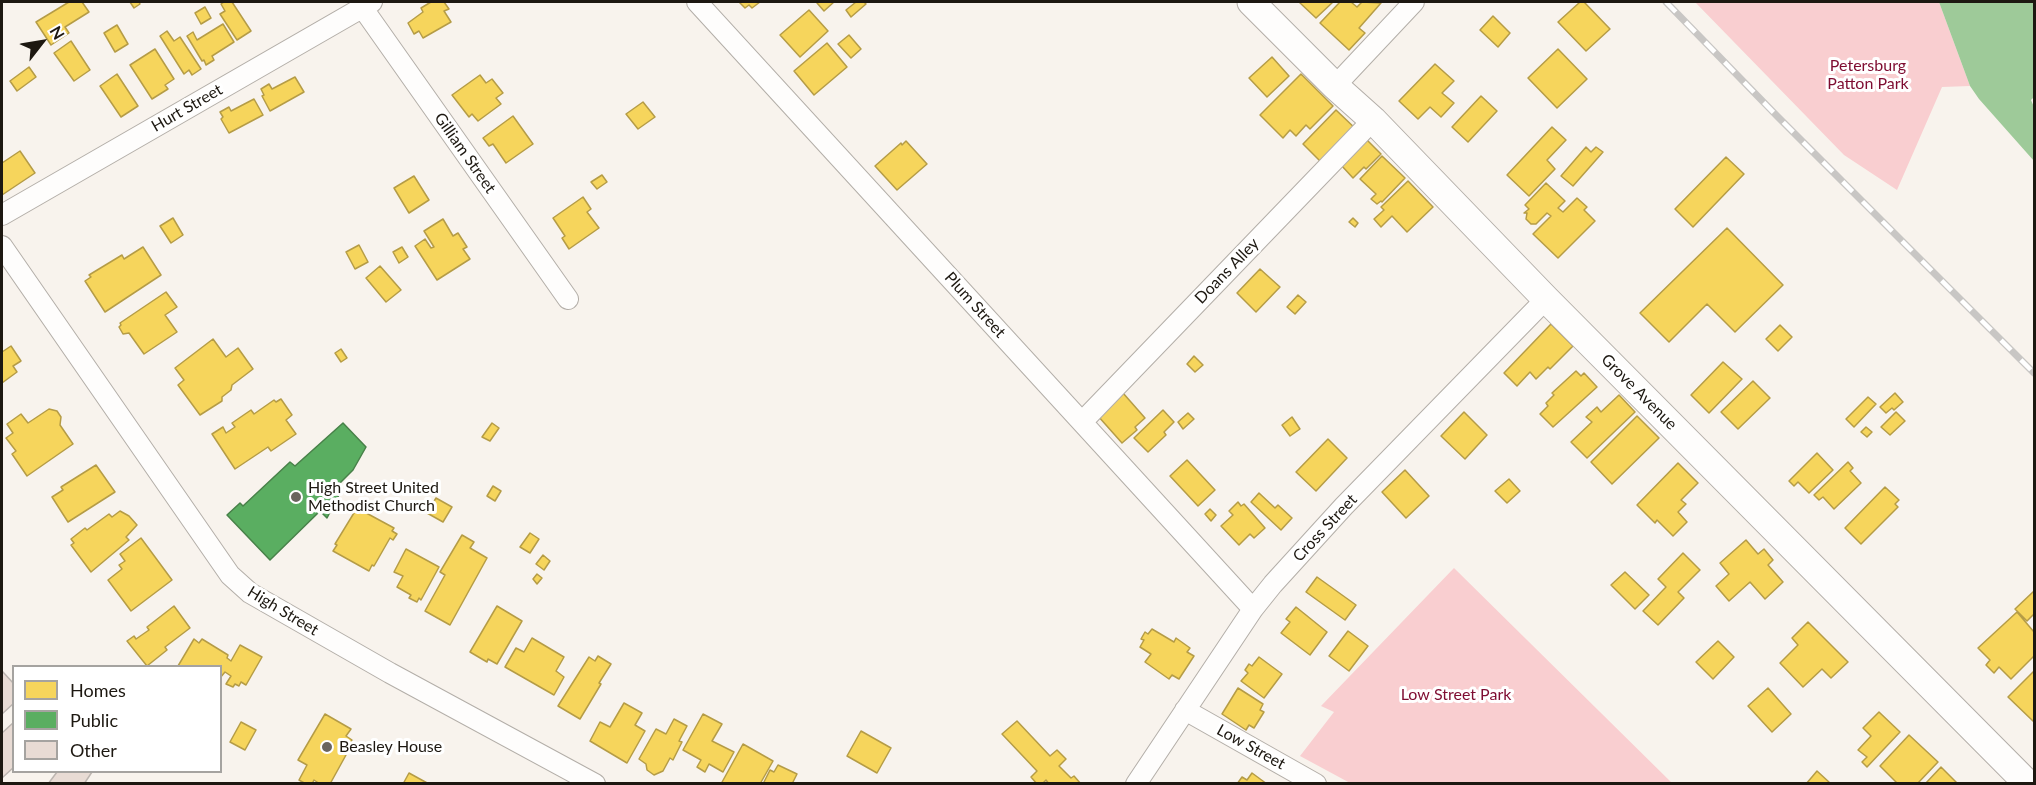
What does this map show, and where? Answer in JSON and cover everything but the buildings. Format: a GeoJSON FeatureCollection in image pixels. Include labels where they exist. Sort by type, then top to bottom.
{"type":"FeatureCollection","features":[{"type":"Feature","properties":{"kind":"main road","name":"Grove Avenue"},"geometry":{"type":"LineString","coordinates":[[1251,2],[1335,86],[1373,120],[1546,299],[2028,783]]}},
{"type":"Feature","properties":{"kind":"street","name":"Plum Street"},"geometry":{"type":"LineString","coordinates":[[697,2],[1253,609]]}},
{"type":"Feature","properties":{"kind":"street"},"geometry":{"type":"LineString","coordinates":[[1335,86],[1414,2]]}},
{"type":"Feature","properties":{"kind":"street","name":"Hurt Street"},"geometry":{"type":"LineString","coordinates":[[2,215],[367,4]]}},
{"type":"Feature","properties":{"kind":"street","name":"Gilliam Street"},"geometry":{"type":"LineString","coordinates":[[367,4],[568,299]]}},
{"type":"Feature","properties":{"kind":"street","name":"Doans Alley"},"geometry":{"type":"LineString","coordinates":[[1082,422],[1373,120]]}},
{"type":"Feature","properties":{"kind":"street","name":"High Street"},"geometry":{"type":"LineString","coordinates":[[2,246],[230,574],[250,593],[390,673],[595,783]]}},
{"type":"Feature","properties":{"kind":"street","name":"Cross Street"},"geometry":{"type":"LineString","coordinates":[[1136,783],[1253,609],[1273,584],[1344,506],[1546,299]]}},
{"type":"Feature","properties":{"kind":"street","name":"Low Street"},"geometry":{"type":"LineString","coordinates":[[1185,710],[1316,783]]}},
{"type":"Feature","properties":{"kind":"green space","name":"Petersburg Patton Park"},"geometry":{"type":"Polygon","coordinates":[[[1695,2],[1939,2],[1970,86],[1942,87],[1897,190],[1844,155],[1695,2]]]}},
{"type":"Feature","properties":{"kind":"green space","name":"Low Street Park"},"geometry":{"type":"Polygon","coordinates":[[[1454,568],[1672,783],[1350,783],[1300,756],[1334,712],[1321,706],[1454,568]]]}},
{"type":"Feature","properties":{"kind":"shaded area"},"geometry":{"type":"Polygon","coordinates":[[[1939,2],[2034,2],[2034,97],[2031,100],[2034,107],[2034,161],[1970,86],[1939,2]]]}},
{"type":"Feature","properties":{"kind":"railway"},"geometry":{"type":"LineString","coordinates":[[1666,2],[2034,373]]}},
{"type":"Feature","properties":{"kind":"place","name":"High Street United Methodist Church"},"geometry":{"type":"Point","coordinates":[296,497]}},
{"type":"Feature","properties":{"kind":"place","name":"Beasley House"},"geometry":{"type":"Point","coordinates":[327,747]}}]}
